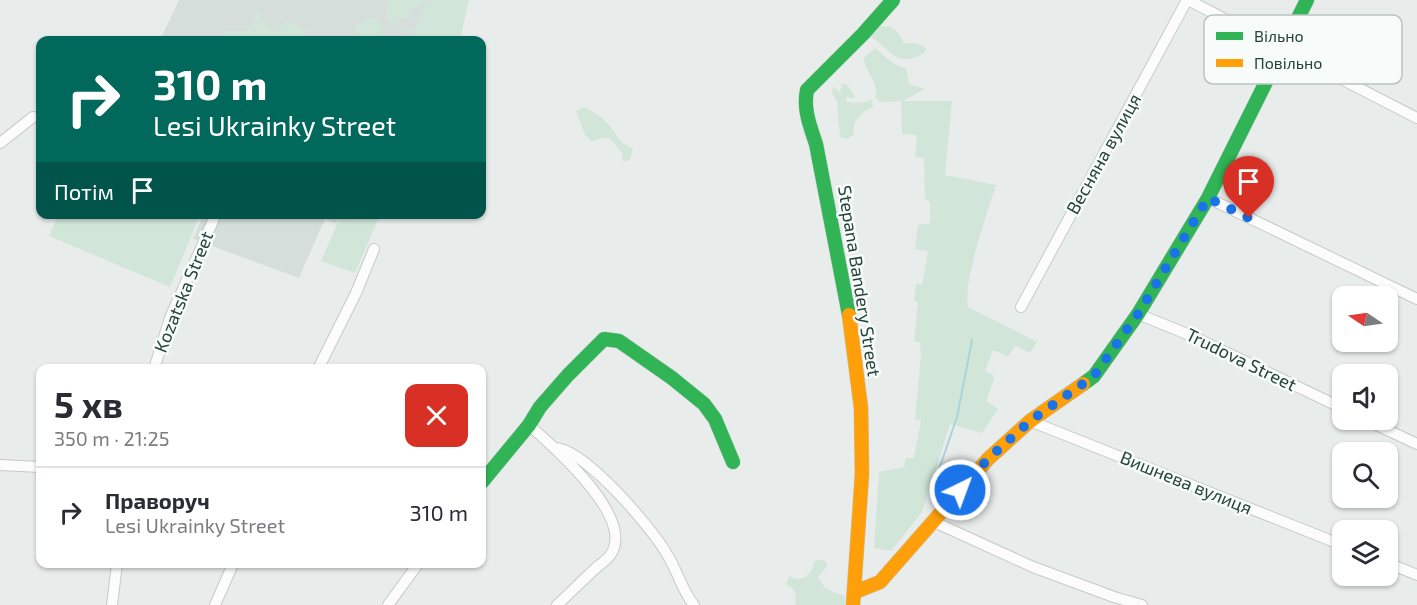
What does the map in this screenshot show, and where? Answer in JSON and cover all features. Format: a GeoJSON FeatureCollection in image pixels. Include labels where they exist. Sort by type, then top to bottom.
{"type":"FeatureCollection","features":[{"type":"Feature","properties":{"kind":"street","name":"Stepana Bandery Street"},"geometry":{"type":"LineString","coordinates":[[854,598],[862,474],[861,408],[847,297],[818,153],[807,120],[804,100],[807,90],[893,0]]}},
{"type":"Feature","properties":{"kind":"street"},"geometry":{"type":"LineString","coordinates":[[1188,0],[1219,15]]}},
{"type":"Feature","properties":{"kind":"street","name":"Весняна вулиця"},"geometry":{"type":"LineString","coordinates":[[1020,307],[1188,0]]}},
{"type":"Feature","properties":{"kind":"street"},"geometry":{"type":"LineString","coordinates":[[1300,15],[1307,0]]}},
{"type":"Feature","properties":{"kind":"street"},"geometry":{"type":"LineString","coordinates":[[854,598],[875,584],[903,558],[932,521],[988,459],[1030,421],[1094,376],[1138,314],[1208,198],[1266,84]]}},
{"type":"Feature","properties":{"kind":"street"},"geometry":{"type":"LineString","coordinates":[[1350,84],[1417,118]]}},
{"type":"Feature","properties":{"kind":"street"},"geometry":{"type":"LineString","coordinates":[[0,143],[33,117]]}},
{"type":"Feature","properties":{"kind":"street"},"geometry":{"type":"LineString","coordinates":[[1208,198],[1417,299]]}},
{"type":"Feature","properties":{"kind":"street","name":"Kozatska Street"},"geometry":{"type":"LineString","coordinates":[[156,364],[170,318],[214,219]]}},
{"type":"Feature","properties":{"kind":"street"},"geometry":{"type":"LineString","coordinates":[[320,364],[356,293],[374,249]]}},
{"type":"Feature","properties":{"kind":"street","name":"Trudova Street"},"geometry":{"type":"LineString","coordinates":[[1138,314],[1192,336],[1332,403]]}},
{"type":"Feature","properties":{"kind":"street"},"geometry":{"type":"LineString","coordinates":[[486,477],[529,425],[540,407],[604,339],[619,341],[672,378],[704,404],[715,420],[733,462]]}},
{"type":"Feature","properties":{"kind":"street","name":"Вишнева вулиця"},"geometry":{"type":"LineString","coordinates":[[1030,421],[1332,541]]}},
{"type":"Feature","properties":{"kind":"street"},"geometry":{"type":"LineString","coordinates":[[529,425],[584,478],[611,518],[616,542],[611,555],[557,605]]}},
{"type":"Feature","properties":{"kind":"street"},"geometry":{"type":"LineString","coordinates":[[1387,430],[1417,444]]}},
{"type":"Feature","properties":{"kind":"street"},"geometry":{"type":"LineString","coordinates":[[555,448],[562,448],[588,465],[628,504],[667,554],[686,595],[694,605]]}},
{"type":"Feature","properties":{"kind":"street"},"geometry":{"type":"LineString","coordinates":[[0,465],[36,468]]}},
{"type":"Feature","properties":{"kind":"street"},"geometry":{"type":"LineString","coordinates":[[932,521],[1033,567],[1142,605]]}},
{"type":"Feature","properties":{"kind":"street"},"geometry":{"type":"LineString","coordinates":[[1398,567],[1417,575]]}},
{"type":"Feature","properties":{"kind":"street"},"geometry":{"type":"LineString","coordinates":[[112,605],[117,568]]}},
{"type":"Feature","properties":{"kind":"street"},"geometry":{"type":"LineString","coordinates":[[215,605],[231,568]]}},
{"type":"Feature","properties":{"kind":"street"},"geometry":{"type":"LineString","coordinates":[[388,605],[415,568]]}},
{"type":"Feature","properties":{"kind":"shaded area"},"geometry":{"type":"Polygon","coordinates":[[[179,0],[428,0],[412,36],[162,36],[179,0]]]}},
{"type":"Feature","properties":{"kind":"shaded area"},"geometry":{"type":"Polygon","coordinates":[[[201,219],[325,219],[299,278],[193,239],[201,219]]]}},
{"type":"Feature","properties":{"kind":"shaded area"},"geometry":{"type":"Polygon","coordinates":[[[325,219],[338,219],[336,223],[325,219]]]}},
{"type":"Feature","properties":{"kind":"green space"},"geometry":{"type":"Polygon","coordinates":[[[388,0],[424,0],[423,4],[411,9],[407,18],[401,18],[397,24],[390,23],[387,18],[385,3],[388,0]]]}},
{"type":"Feature","properties":{"kind":"green space"},"geometry":{"type":"Polygon","coordinates":[[[428,0],[469,0],[461,36],[411,36],[428,0]]]}},
{"type":"Feature","properties":{"kind":"green space"},"geometry":{"type":"Polygon","coordinates":[[[259,10],[268,29],[278,32],[284,22],[287,22],[306,30],[308,36],[220,36],[222,31],[248,31],[259,10]]]}},
{"type":"Feature","properties":{"kind":"green space"},"geometry":{"type":"Polygon","coordinates":[[[366,20],[380,20],[380,36],[359,36],[355,32],[356,25],[366,20]]]}},
{"type":"Feature","properties":{"kind":"green space"},"geometry":{"type":"Polygon","coordinates":[[[875,26],[893,28],[904,43],[916,43],[927,49],[921,55],[909,59],[897,57],[872,38],[862,36],[858,29],[875,26]]]}},
{"type":"Feature","properties":{"kind":"green space"},"geometry":{"type":"Polygon","coordinates":[[[875,48],[893,63],[906,68],[909,84],[925,89],[903,101],[952,101],[945,175],[996,185],[972,264],[967,295],[968,307],[1037,342],[1030,353],[1015,346],[1008,357],[993,350],[985,371],[993,375],[994,379],[986,401],[998,409],[982,433],[950,424],[922,512],[891,551],[874,548],[879,472],[904,467],[906,458],[914,458],[921,420],[915,419],[921,356],[920,342],[914,342],[918,302],[914,301],[916,284],[922,285],[928,251],[915,249],[918,225],[930,223],[930,202],[925,200],[924,158],[915,157],[917,135],[902,134],[901,101],[880,102],[875,97],[876,87],[863,59],[875,48]]]}},
{"type":"Feature","properties":{"kind":"green space"},"geometry":{"type":"Polygon","coordinates":[[[842,83],[847,85],[855,96],[851,99],[847,96],[846,101],[860,103],[872,99],[873,107],[858,118],[854,125],[854,134],[847,139],[840,137],[837,102],[832,93],[833,86],[840,92],[842,83]]]}},
{"type":"Feature","properties":{"kind":"green space"},"geometry":{"type":"Polygon","coordinates":[[[585,107],[603,119],[627,146],[632,148],[629,161],[623,161],[622,153],[610,138],[601,138],[592,142],[585,135],[576,111],[585,107]]]}},
{"type":"Feature","properties":{"kind":"green space"},"geometry":{"type":"Polygon","coordinates":[[[56,219],[198,219],[170,287],[49,236],[56,219]]]}},
{"type":"Feature","properties":{"kind":"green space"},"geometry":{"type":"Polygon","coordinates":[[[339,219],[378,219],[355,273],[321,261],[339,219]]]}},
{"type":"Feature","properties":{"kind":"green space"},"geometry":{"type":"Polygon","coordinates":[[[822,559],[827,566],[818,577],[820,581],[832,591],[845,596],[845,605],[795,605],[795,593],[786,584],[789,576],[797,579],[805,577],[811,571],[814,562],[822,559]]]}},
{"type":"Feature","properties":{"kind":"waterway"},"geometry":{"type":"LineString","coordinates":[[932,490],[957,417],[972,340]]}},
{"type":"Feature","properties":{"kind":"traffic: fast"},"geometry":{"type":"LineString","coordinates":[[849,315],[816,144],[808,117],[806,97],[807,90],[893,0]]}},
{"type":"Feature","properties":{"kind":"traffic: fast"},"geometry":{"type":"LineString","coordinates":[[1300,15],[1307,0]]}},
{"type":"Feature","properties":{"kind":"traffic: fast"},"geometry":{"type":"LineString","coordinates":[[1083,384],[1094,376],[1138,314],[1208,198],[1265,84]]}},
{"type":"Feature","properties":{"kind":"traffic: fast"},"geometry":{"type":"LineString","coordinates":[[486,477],[529,425],[540,407],[604,339],[619,341],[672,378],[704,404],[715,419],[733,462]]}},
{"type":"Feature","properties":{"kind":"traffic: slow"},"geometry":{"type":"LineString","coordinates":[[849,315],[861,408],[862,474],[853,605]]}},
{"type":"Feature","properties":{"kind":"traffic: slow"},"geometry":{"type":"LineString","coordinates":[[855,592],[880,582],[988,459],[1030,421],[1083,384]]}},
{"type":"Feature","properties":{"kind":"route"},"geometry":{"type":"LineString","coordinates":[[960,490],[988,459],[1030,421],[1094,376],[1138,314],[1208,198],[1249,218]]}}]}
